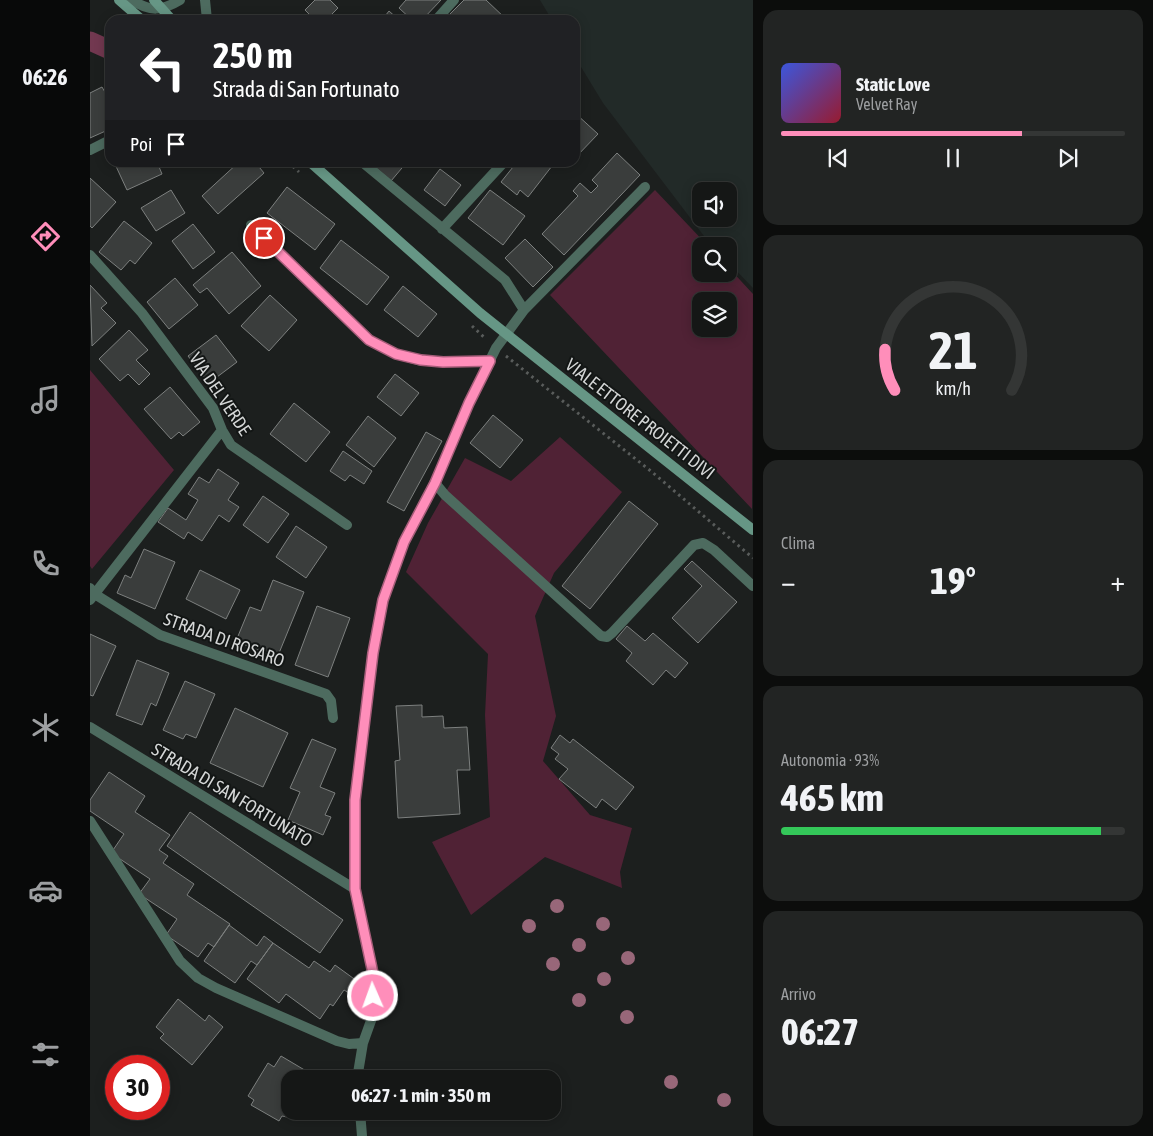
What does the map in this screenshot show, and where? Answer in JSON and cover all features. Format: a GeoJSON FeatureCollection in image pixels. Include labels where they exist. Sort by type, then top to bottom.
{"type":"FeatureCollection","features":[{"type":"Feature","properties":{"kind":"main road"},"geometry":{"type":"LineString","coordinates":[[119,0],[136,15]]}},
{"type":"Feature","properties":{"kind":"main road"},"geometry":{"type":"LineString","coordinates":[[154,0],[167,15]]}},
{"type":"Feature","properties":{"kind":"main road","name":"VIALE ETTORE PROIETTI DIVI"},"geometry":{"type":"LineString","coordinates":[[316,167],[506,334],[753,530]]}},
{"type":"Feature","properties":{"kind":"street"},"geometry":{"type":"LineString","coordinates":[[132,0],[144,8],[157,10],[180,0]]}},
{"type":"Feature","properties":{"kind":"street"},"geometry":{"type":"LineString","coordinates":[[205,0],[206,15]]}},
{"type":"Feature","properties":{"kind":"street"},"geometry":{"type":"LineString","coordinates":[[440,15],[454,0]]}},
{"type":"Feature","properties":{"kind":"street"},"geometry":{"type":"LineString","coordinates":[[90,150],[105,142]]}},
{"type":"Feature","properties":{"kind":"street"},"geometry":{"type":"LineString","coordinates":[[368,167],[505,280],[524,310]]}},
{"type":"Feature","properties":{"kind":"street"},"geometry":{"type":"LineString","coordinates":[[442,229],[499,167]]}},
{"type":"Feature","properties":{"kind":"street"},"geometry":{"type":"LineString","coordinates":[[358,1070],[363,1043],[373,1015],[374,978],[355,889],[355,800],[373,653],[383,600],[404,542],[435,483],[469,403],[496,348],[524,310],[645,187]]}},
{"type":"Feature","properties":{"kind":"street"},"geometry":{"type":"LineString","coordinates":[[251,225],[369,340],[396,354],[421,360],[443,362],[490,361]]}},
{"type":"Feature","properties":{"kind":"street","name":"VIA DEL VERDE"},"geometry":{"type":"LineString","coordinates":[[90,255],[148,321],[213,408],[222,430],[231,445],[347,525]]}},
{"type":"Feature","properties":{"kind":"street","name":"STRADA DI ROSARO"},"geometry":{"type":"LineString","coordinates":[[222,430],[91,594],[160,635],[326,694],[331,701],[333,718]]}},
{"type":"Feature","properties":{"kind":"street"},"geometry":{"type":"LineString","coordinates":[[435,483],[445,495],[601,636],[607,636],[612,633],[694,545],[703,543],[714,550],[753,586]]}},
{"type":"Feature","properties":{"kind":"street"},"geometry":{"type":"LineString","coordinates":[[90,727],[95,735]]}},
{"type":"Feature","properties":{"kind":"street","name":"STRADA DI SAN FORTUNATO"},"geometry":{"type":"LineString","coordinates":[[95,735],[355,889]]}},
{"type":"Feature","properties":{"kind":"street"},"geometry":{"type":"LineString","coordinates":[[90,821],[180,961],[198,978],[216,988],[337,1041],[349,1044],[363,1043]]}},
{"type":"Feature","properties":{"kind":"street"},"geometry":{"type":"LineString","coordinates":[[361,1120],[362,1136]]}},
{"type":"Feature","properties":{"kind":"path"},"geometry":{"type":"LineString","coordinates":[[496,348],[652,472],[753,558]]}},
{"type":"Feature","properties":{"kind":"shaded area"},"geometry":{"type":"Polygon","coordinates":[[[540,0],[753,0],[753,288],[737,271],[737,237],[705,237],[697,227],[737,227],[737,182],[692,182],[692,220],[603,103],[580,65],[580,15],[549,15],[540,0]]]}},
{"type":"Feature","properties":{"kind":"shaded area"},"geometry":{"type":"Polygon","coordinates":[[[655,190],[699,237],[692,237],[692,282],[737,282],[737,277],[753,294],[752,509],[550,295],[655,190]]]}},
{"type":"Feature","properties":{"kind":"shaded area"},"geometry":{"type":"Polygon","coordinates":[[[90,370],[174,470],[92,569],[90,566],[90,370]]]}},
{"type":"Feature","properties":{"kind":"shaded area"},"geometry":{"type":"Polygon","coordinates":[[[560,437],[622,492],[554,573],[535,616],[556,716],[543,761],[590,815],[632,828],[620,872],[622,888],[545,857],[471,915],[432,842],[490,817],[485,715],[488,654],[406,572],[428,523],[465,458],[511,481],[560,437]]]}},
{"type":"Feature","properties":{"kind":"building"},"geometry":{"type":"Polygon","coordinates":[[[315,0],[330,0],[338,8],[331,15],[310,15],[305,10],[315,0]]]}},
{"type":"Feature","properties":{"kind":"building"},"geometry":{"type":"Polygon","coordinates":[[[406,0],[441,0],[427,15],[407,15],[399,8],[406,0]]]}},
{"type":"Feature","properties":{"kind":"building"},"geometry":{"type":"Polygon","coordinates":[[[464,0],[486,0],[502,15],[451,15],[464,0]]]}},
{"type":"Feature","properties":{"kind":"building"},"geometry":{"type":"Polygon","coordinates":[[[102,87],[105,92],[105,131],[90,138],[90,93],[102,87]]]}},
{"type":"Feature","properties":{"kind":"building"},"geometry":{"type":"Polygon","coordinates":[[[580,118],[598,134],[580,153],[580,118]]]}},
{"type":"Feature","properties":{"kind":"building"},"geometry":{"type":"Polygon","coordinates":[[[617,153],[640,175],[564,255],[542,234],[578,196],[573,191],[580,183],[591,193],[598,186],[592,180],[617,153]]]}},
{"type":"Feature","properties":{"kind":"building"},"geometry":{"type":"Polygon","coordinates":[[[116,167],[159,167],[162,174],[127,190],[116,167]]]}},
{"type":"Feature","properties":{"kind":"building"},"geometry":{"type":"Polygon","coordinates":[[[234,167],[259,167],[264,173],[218,214],[202,196],[234,167]]]}},
{"type":"Feature","properties":{"kind":"building"},"geometry":{"type":"Polygon","coordinates":[[[375,167],[403,167],[391,181],[375,167]]]}},
{"type":"Feature","properties":{"kind":"building"},"geometry":{"type":"Polygon","coordinates":[[[513,167],[551,167],[528,197],[520,190],[517,195],[501,182],[513,167]]]}},
{"type":"Feature","properties":{"kind":"building"},"geometry":{"type":"Polygon","coordinates":[[[440,169],[461,185],[445,206],[424,190],[440,169]]]}},
{"type":"Feature","properties":{"kind":"building"},"geometry":{"type":"Polygon","coordinates":[[[90,178],[116,202],[92,228],[90,226],[90,178]]]}},
{"type":"Feature","properties":{"kind":"building"},"geometry":{"type":"Polygon","coordinates":[[[287,187],[335,224],[315,250],[267,213],[287,187]]]}},
{"type":"Feature","properties":{"kind":"building"},"geometry":{"type":"Polygon","coordinates":[[[171,190],[185,213],[156,231],[141,208],[171,190]]]}},
{"type":"Feature","properties":{"kind":"building"},"geometry":{"type":"Polygon","coordinates":[[[490,190],[525,216],[503,245],[468,218],[490,190]]]}},
{"type":"Feature","properties":{"kind":"building"},"geometry":{"type":"Polygon","coordinates":[[[124,221],[152,243],[135,264],[130,260],[121,270],[99,252],[124,221]]]}},
{"type":"Feature","properties":{"kind":"building"},"geometry":{"type":"Polygon","coordinates":[[[193,224],[215,252],[193,269],[172,241],[193,224]]]}},
{"type":"Feature","properties":{"kind":"building"},"geometry":{"type":"Polygon","coordinates":[[[525,239],[553,267],[533,287],[505,258],[525,239]]]}},
{"type":"Feature","properties":{"kind":"building"},"geometry":{"type":"Polygon","coordinates":[[[341,240],[389,277],[367,305],[320,268],[341,240]]]}},
{"type":"Feature","properties":{"kind":"building"},"geometry":{"type":"Polygon","coordinates":[[[232,252],[261,286],[229,314],[207,288],[200,293],[193,285],[232,252]]]}},
{"type":"Feature","properties":{"kind":"building"},"geometry":{"type":"Polygon","coordinates":[[[175,278],[198,305],[169,329],[147,302],[175,278]]]}},
{"type":"Feature","properties":{"kind":"building"},"geometry":{"type":"Polygon","coordinates":[[[90,285],[107,303],[101,308],[116,323],[92,346],[90,285]]]}},
{"type":"Feature","properties":{"kind":"building"},"geometry":{"type":"Polygon","coordinates":[[[403,286],[437,314],[418,337],[384,310],[403,286]]]}},
{"type":"Feature","properties":{"kind":"building"},"geometry":{"type":"Polygon","coordinates":[[[270,295],[297,320],[269,351],[241,326],[270,295]]]}},
{"type":"Feature","properties":{"kind":"building"},"geometry":{"type":"Polygon","coordinates":[[[129,330],[148,350],[136,360],[150,374],[139,385],[128,374],[120,381],[99,359],[129,330]]]}},
{"type":"Feature","properties":{"kind":"building"},"geometry":{"type":"Polygon","coordinates":[[[216,335],[237,362],[209,383],[188,356],[216,335]]]}},
{"type":"Feature","properties":{"kind":"building"},"geometry":{"type":"Polygon","coordinates":[[[395,374],[419,393],[401,416],[377,397],[395,374]]]}},
{"type":"Feature","properties":{"kind":"building"},"geometry":{"type":"Polygon","coordinates":[[[170,387],[200,422],[183,436],[179,432],[171,439],[144,409],[170,387]]]}},
{"type":"Feature","properties":{"kind":"building"},"geometry":{"type":"Polygon","coordinates":[[[294,403],[330,432],[306,462],[270,434],[294,403]]]}},
{"type":"Feature","properties":{"kind":"building"},"geometry":{"type":"Polygon","coordinates":[[[493,415],[523,440],[500,468],[470,443],[493,415]]]}},
{"type":"Feature","properties":{"kind":"building"},"geometry":{"type":"Polygon","coordinates":[[[368,416],[396,438],[374,467],[346,445],[368,416]]]}},
{"type":"Feature","properties":{"kind":"building"},"geometry":{"type":"Polygon","coordinates":[[[426,432],[442,441],[404,511],[387,502],[426,432]]]}},
{"type":"Feature","properties":{"kind":"building"},"geometry":{"type":"Polygon","coordinates":[[[343,451],[372,471],[364,484],[350,475],[345,481],[330,471],[343,451]]]}},
{"type":"Feature","properties":{"kind":"building"},"geometry":{"type":"Polygon","coordinates":[[[218,469],[239,483],[228,500],[239,507],[229,522],[219,515],[202,541],[188,532],[184,539],[158,522],[168,508],[186,520],[198,500],[188,494],[199,477],[209,483],[218,469]]]}},
{"type":"Feature","properties":{"kind":"building"},"geometry":{"type":"Polygon","coordinates":[[[263,496],[289,514],[268,543],[243,525],[263,496]]]}},
{"type":"Feature","properties":{"kind":"building"},"geometry":{"type":"Polygon","coordinates":[[[629,501],[658,524],[590,609],[562,586],[629,501]]]}},
{"type":"Feature","properties":{"kind":"building"},"geometry":{"type":"Polygon","coordinates":[[[296,526],[327,547],[306,578],[276,557],[296,526]]]}},
{"type":"Feature","properties":{"kind":"building"},"geometry":{"type":"Polygon","coordinates":[[[144,549],[175,562],[155,609],[117,593],[125,575],[131,578],[144,549]]]}},
{"type":"Feature","properties":{"kind":"building"},"geometry":{"type":"Polygon","coordinates":[[[692,561],[737,602],[698,643],[672,618],[702,586],[684,569],[692,561]]]}},
{"type":"Feature","properties":{"kind":"building"},"geometry":{"type":"Polygon","coordinates":[[[200,570],[240,590],[226,619],[186,599],[200,570]]]}},
{"type":"Feature","properties":{"kind":"building"},"geometry":{"type":"Polygon","coordinates":[[[273,580],[304,592],[277,658],[236,641],[250,607],[261,611],[273,580]]]}},
{"type":"Feature","properties":{"kind":"building"},"geometry":{"type":"Polygon","coordinates":[[[317,606],[350,618],[328,677],[295,665],[317,606]]]}},
{"type":"Feature","properties":{"kind":"building"},"geometry":{"type":"Polygon","coordinates":[[[627,626],[645,641],[653,633],[688,663],[675,678],[666,670],[653,685],[626,661],[632,653],[616,639],[627,626]]]}},
{"type":"Feature","properties":{"kind":"building"},"geometry":{"type":"Polygon","coordinates":[[[90,634],[116,646],[93,696],[90,695],[90,634]]]}},
{"type":"Feature","properties":{"kind":"building"},"geometry":{"type":"Polygon","coordinates":[[[137,660],[169,673],[156,706],[151,703],[142,725],[116,715],[137,660]]]}},
{"type":"Feature","properties":{"kind":"building"},"geometry":{"type":"Polygon","coordinates":[[[185,681],[215,694],[196,738],[186,734],[183,739],[163,730],[185,681]]]}},
{"type":"Feature","properties":{"kind":"building"},"geometry":{"type":"Polygon","coordinates":[[[422,705],[422,717],[443,716],[444,728],[467,727],[470,770],[457,770],[460,814],[398,818],[395,761],[400,760],[396,706],[422,705]]]}},
{"type":"Feature","properties":{"kind":"building"},"geometry":{"type":"Polygon","coordinates":[[[235,708],[288,733],[263,787],[210,763],[235,708]]]}},
{"type":"Feature","properties":{"kind":"building"},"geometry":{"type":"Polygon","coordinates":[[[560,735],[570,743],[573,739],[634,787],[616,810],[602,799],[596,808],[559,779],[568,769],[555,759],[559,754],[551,748],[560,735]]]}},
{"type":"Feature","properties":{"kind":"building"},"geometry":{"type":"Polygon","coordinates":[[[312,739],[336,749],[320,787],[335,793],[325,815],[331,817],[323,835],[288,820],[300,792],[290,788],[312,739]]]}},
{"type":"Feature","properties":{"kind":"building"},"geometry":{"type":"Polygon","coordinates":[[[109,772],[145,796],[135,812],[170,835],[159,850],[168,856],[163,863],[194,884],[187,895],[230,924],[214,947],[208,943],[198,957],[166,935],[177,919],[139,894],[150,879],[111,853],[124,834],[90,811],[90,800],[109,772]]]}},
{"type":"Feature","properties":{"kind":"building"},"geometry":{"type":"Polygon","coordinates":[[[190,812],[343,920],[320,953],[167,846],[190,812]]]}},
{"type":"Feature","properties":{"kind":"building"},"geometry":{"type":"Polygon","coordinates":[[[229,925],[257,946],[264,936],[273,943],[257,965],[251,961],[235,983],[204,961],[229,925]]]}},
{"type":"Feature","properties":{"kind":"building"},"geometry":{"type":"Polygon","coordinates":[[[273,943],[309,968],[314,961],[330,972],[335,965],[357,981],[349,993],[344,990],[333,1006],[330,1004],[320,1019],[286,994],[279,1003],[247,979],[273,943]]]}},
{"type":"Feature","properties":{"kind":"building"},"geometry":{"type":"Polygon","coordinates":[[[178,999],[205,1021],[209,1015],[223,1027],[192,1065],[160,1038],[164,1034],[156,1027],[178,999]]]}},
{"type":"Feature","properties":{"kind":"building"},"geometry":{"type":"Polygon","coordinates":[[[281,1056],[305,1070],[281,1070],[281,1118],[279,1121],[251,1105],[254,1100],[248,1096],[268,1063],[274,1067],[281,1056]]]}},
{"type":"Feature","properties":{"kind":"waterway"},"geometry":{"type":"LineString","coordinates":[[90,41],[105,48]]}},
{"type":"Feature","properties":{"kind":"route"},"geometry":{"type":"LineString","coordinates":[[264,238],[369,340],[396,354],[421,360],[443,362],[490,361],[469,403],[435,483],[404,542],[383,600],[373,653],[355,800],[355,889],[374,978],[373,996]]}}]}
